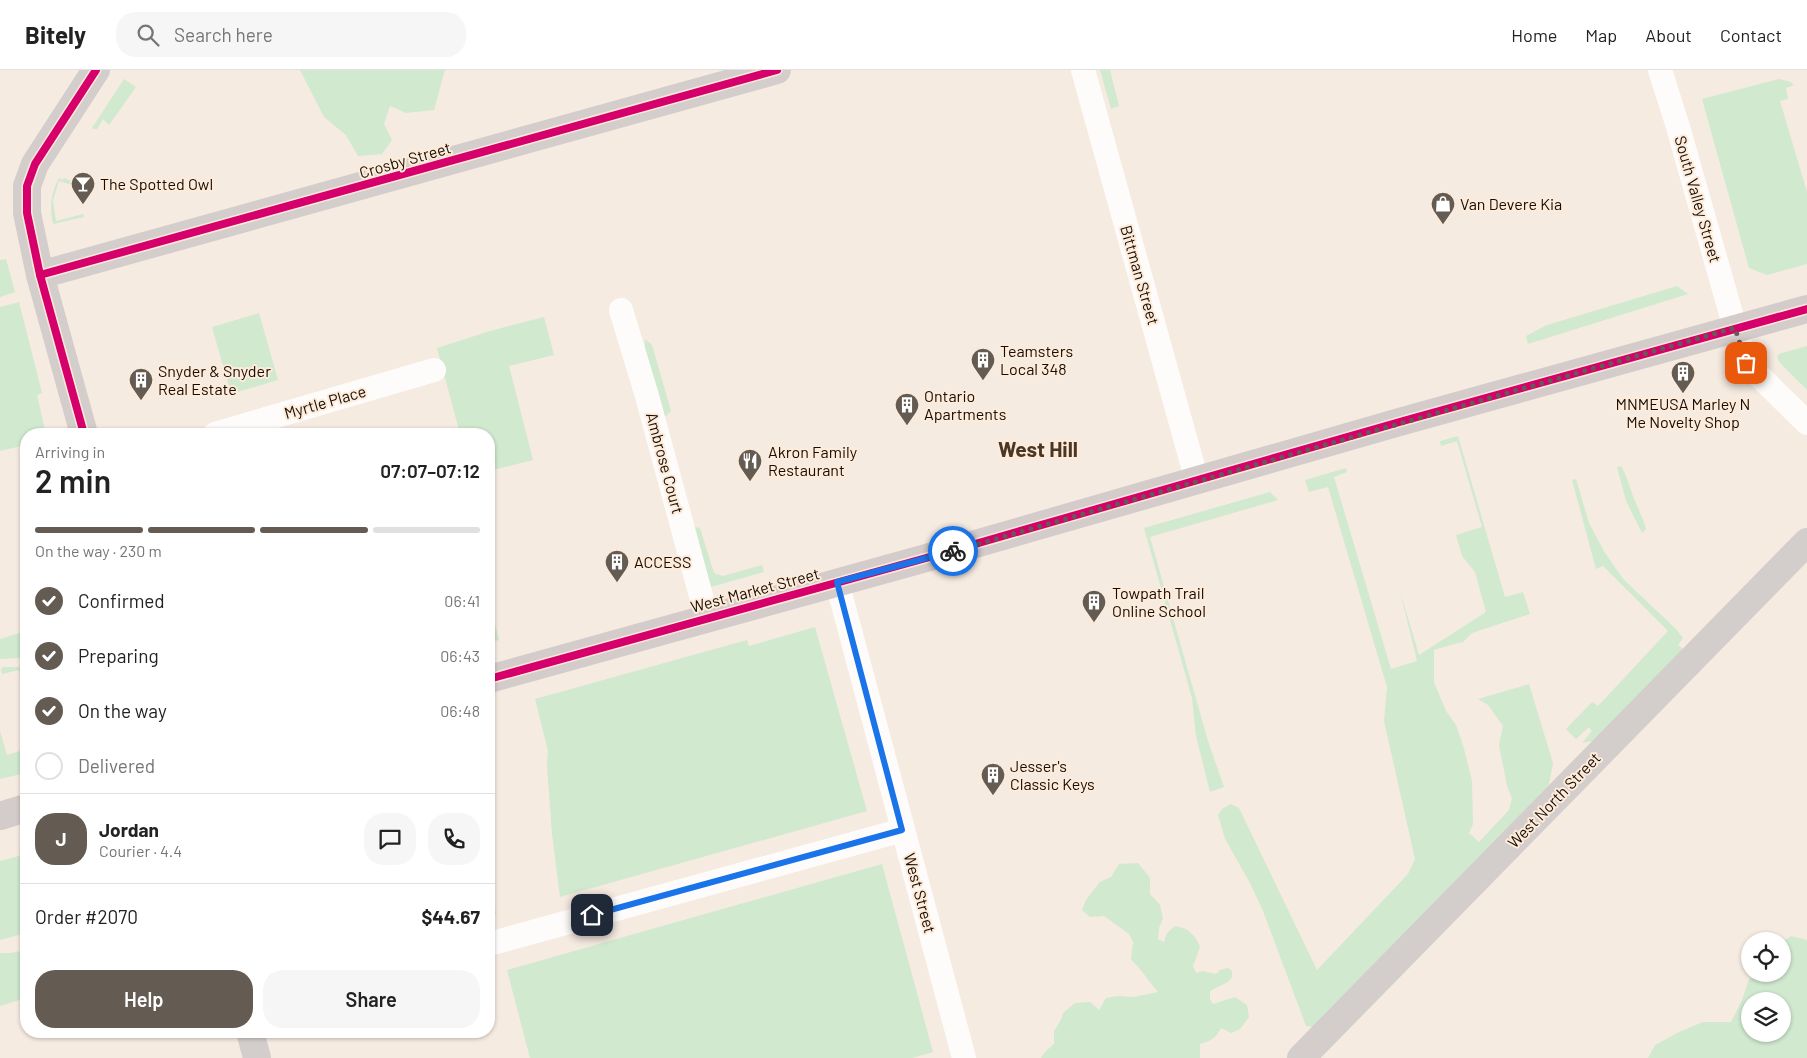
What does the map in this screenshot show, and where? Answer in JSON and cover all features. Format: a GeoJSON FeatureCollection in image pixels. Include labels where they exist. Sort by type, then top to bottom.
{"type":"FeatureCollection","features":[{"type":"Feature","properties":{"kind":"main road","name":"West Market Street"},"geometry":{"type":"LineString","coordinates":[[495,677],[1807,309]]}},
{"type":"Feature","properties":{"kind":"main road"},"geometry":{"type":"LineString","coordinates":[[0,816],[20,810]]}},
{"type":"Feature","properties":{"kind":"street"},"geometry":{"type":"LineString","coordinates":[[82,428],[40,275],[28,213],[27,186],[35,164],[96,70]]}},
{"type":"Feature","properties":{"kind":"street","name":"Crosby Street"},"geometry":{"type":"LineString","coordinates":[[40,275],[778,70]]}},
{"type":"Feature","properties":{"kind":"street","name":"Bittman Street"},"geometry":{"type":"LineString","coordinates":[[1082,70],[1197,480]]}},
{"type":"Feature","properties":{"kind":"street","name":"South Valley Street"},"geometry":{"type":"LineString","coordinates":[[1660,70],[1746,363],[1807,423]]}},
{"type":"Feature","properties":{"kind":"street","name":"Ambrose Court"},"geometry":{"type":"LineString","coordinates":[[621,310],[652,414],[707,618]]}},
{"type":"Feature","properties":{"kind":"street","name":"Myrtle Place"},"geometry":{"type":"LineString","coordinates":[[236,428],[434,370]]}},
{"type":"Feature","properties":{"kind":"street","name":"West North Street"},"geometry":{"type":"LineString","coordinates":[[1302,1058],[1807,542]]}},
{"type":"Feature","properties":{"kind":"street","name":"West Street"},"geometry":{"type":"LineString","coordinates":[[837,582],[964,1058]]}},
{"type":"Feature","properties":{"kind":"street"},"geometry":{"type":"LineString","coordinates":[[495,942],[902,830]]}},
{"type":"Feature","properties":{"kind":"street"},"geometry":{"type":"LineString","coordinates":[[252,1038],[257,1058]]}},
{"type":"Feature","properties":{"kind":"green space"},"geometry":{"type":"Polygon","coordinates":[[[300,70],[445,70],[434,110],[406,113],[390,106],[384,124],[392,140],[382,154],[358,156],[346,135],[324,117],[300,70]]]}},
{"type":"Feature","properties":{"kind":"green space"},"geometry":{"type":"Polygon","coordinates":[[[1100,70],[1110,70],[1119,106],[1111,109],[1100,70]]]}},
{"type":"Feature","properties":{"kind":"green space"},"geometry":{"type":"Polygon","coordinates":[[[124,79],[136,87],[109,125],[103,119],[97,129],[92,128],[124,79]]]}},
{"type":"Feature","properties":{"kind":"green space"},"geometry":{"type":"Polygon","coordinates":[[[1779,79],[1791,82],[1794,85],[1786,88],[1788,99],[1780,101],[1807,192],[1807,264],[1767,275],[1749,268],[1702,99],[1779,79]]]}},
{"type":"Feature","properties":{"kind":"green space"},"geometry":{"type":"Polygon","coordinates":[[[59,178],[74,182],[75,186],[59,181],[53,200],[56,221],[83,214],[84,217],[53,224],[51,200],[59,178]]]}},
{"type":"Feature","properties":{"kind":"green space"},"geometry":{"type":"Polygon","coordinates":[[[6,259],[15,292],[0,297],[0,260],[6,259]]]}},
{"type":"Feature","properties":{"kind":"green space"},"geometry":{"type":"Polygon","coordinates":[[[1677,286],[1688,294],[1528,344],[1526,336],[1547,325],[1677,286]]]}},
{"type":"Feature","properties":{"kind":"green space"},"geometry":{"type":"Polygon","coordinates":[[[19,302],[42,393],[37,395],[45,428],[20,428],[20,446],[0,451],[0,307],[19,302]]]}},
{"type":"Feature","properties":{"kind":"green space"},"geometry":{"type":"Polygon","coordinates":[[[259,313],[278,380],[231,394],[212,327],[259,313]]]}},
{"type":"Feature","properties":{"kind":"green space"},"geometry":{"type":"Polygon","coordinates":[[[544,317],[554,355],[509,366],[533,460],[495,470],[495,428],[458,428],[437,348],[490,331],[544,317]]]}},
{"type":"Feature","properties":{"kind":"green space"},"geometry":{"type":"Polygon","coordinates":[[[645,339],[652,345],[671,411],[665,417],[645,349],[645,339]]]}},
{"type":"Feature","properties":{"kind":"green space"},"geometry":{"type":"Polygon","coordinates":[[[1807,346],[1807,390],[1780,363],[1777,357],[1779,354],[1807,346]]]}},
{"type":"Feature","properties":{"kind":"green space"},"geometry":{"type":"Polygon","coordinates":[[[1458,436],[1505,597],[1523,592],[1530,614],[1472,633],[1462,643],[1434,650],[1434,682],[1446,711],[1456,725],[1472,781],[1473,824],[1469,833],[1479,842],[1509,810],[1512,798],[1507,786],[1499,745],[1503,726],[1488,705],[1478,699],[1529,684],[1553,763],[1549,785],[1314,1027],[1306,1026],[1263,911],[1250,883],[1225,839],[1218,815],[1222,809],[1231,804],[1239,808],[1317,970],[1408,874],[1415,859],[1384,721],[1387,687],[1328,487],[1309,492],[1305,480],[1346,468],[1347,472],[1334,477],[1391,669],[1417,661],[1400,591],[1419,655],[1486,612],[1475,572],[1462,556],[1456,535],[1482,527],[1457,441],[1441,446],[1440,441],[1458,436]]]}},
{"type":"Feature","properties":{"kind":"green space"},"geometry":{"type":"Polygon","coordinates":[[[1621,466],[1645,525],[1646,529],[1642,533],[1626,501],[1617,467],[1621,466]]]}},
{"type":"Feature","properties":{"kind":"green space"},"geometry":{"type":"Polygon","coordinates":[[[1576,479],[1589,523],[1605,553],[1624,580],[1675,628],[1683,638],[1678,645],[1683,649],[1593,741],[1582,743],[1592,731],[1589,727],[1576,739],[1566,729],[1592,702],[1598,706],[1668,631],[1603,566],[1596,569],[1572,480],[1576,479]]]}},
{"type":"Feature","properties":{"kind":"green space"},"geometry":{"type":"Polygon","coordinates":[[[1270,492],[1278,500],[1150,537],[1208,741],[1224,787],[1210,792],[1196,736],[1192,698],[1144,528],[1270,492]]]}},
{"type":"Feature","properties":{"kind":"green space"},"geometry":{"type":"Polygon","coordinates":[[[695,527],[700,528],[714,573],[723,576],[762,565],[764,572],[711,587],[692,530],[695,527]]]}},
{"type":"Feature","properties":{"kind":"green space"},"geometry":{"type":"Polygon","coordinates":[[[495,624],[499,640],[495,641],[495,624]]]}},
{"type":"Feature","properties":{"kind":"green space"},"geometry":{"type":"Polygon","coordinates":[[[815,627],[867,811],[560,897],[552,834],[547,766],[548,751],[535,699],[747,640],[749,646],[815,627]]]}},
{"type":"Feature","properties":{"kind":"green space"},"geometry":{"type":"Polygon","coordinates":[[[20,633],[20,658],[0,659],[0,639],[20,633]]]}},
{"type":"Feature","properties":{"kind":"green space"},"geometry":{"type":"Polygon","coordinates":[[[3,667],[18,667],[20,668],[20,673],[19,670],[2,674],[1,669],[3,667]]]}},
{"type":"Feature","properties":{"kind":"green space"},"geometry":{"type":"Polygon","coordinates":[[[0,731],[7,755],[20,751],[20,774],[0,779],[0,731]]]}},
{"type":"Feature","properties":{"kind":"green space"},"geometry":{"type":"Polygon","coordinates":[[[20,856],[20,935],[0,940],[0,861],[20,856]]]}},
{"type":"Feature","properties":{"kind":"green space"},"geometry":{"type":"Polygon","coordinates":[[[1138,863],[1150,878],[1150,894],[1160,905],[1163,918],[1159,928],[1158,939],[1164,942],[1167,933],[1175,926],[1190,932],[1200,947],[1193,966],[1196,973],[1202,971],[1216,974],[1220,970],[1228,968],[1232,971],[1232,977],[1228,982],[1210,991],[1210,999],[1213,1004],[1235,997],[1247,1005],[1249,1017],[1240,1029],[1231,1033],[1221,1028],[1213,1039],[1200,1044],[1200,1058],[1041,1058],[1054,1044],[1054,1031],[1063,1013],[1075,1003],[1090,1002],[1099,1010],[1106,998],[1117,996],[1134,997],[1158,992],[1131,960],[1133,942],[1129,934],[1104,916],[1090,917],[1082,910],[1086,900],[1100,882],[1111,877],[1119,864],[1138,863]]]}},
{"type":"Feature","properties":{"kind":"green space"},"geometry":{"type":"Polygon","coordinates":[[[882,864],[933,1052],[912,1058],[530,1058],[507,970],[882,864]]]}},
{"type":"Feature","properties":{"kind":"green space"},"geometry":{"type":"Polygon","coordinates":[[[1791,936],[1807,940],[1807,1058],[1648,1058],[1655,1045],[1679,1032],[1703,1022],[1731,1022],[1741,1002],[1741,1042],[1791,1042],[1791,992],[1745,992],[1748,982],[1791,982],[1791,936]]]}},
{"type":"Feature","properties":{"kind":"green space"},"geometry":{"type":"Polygon","coordinates":[[[20,951],[20,1000],[0,1006],[0,953],[20,951]]]}},
{"type":"Feature","properties":{"kind":"cycle path"},"geometry":{"type":"LineString","coordinates":[[82,428],[40,275],[27,213],[27,186],[35,164],[96,70]]}},
{"type":"Feature","properties":{"kind":"cycle path"},"geometry":{"type":"LineString","coordinates":[[40,275],[777,70]]}},
{"type":"Feature","properties":{"kind":"cycle path"},"geometry":{"type":"LineString","coordinates":[[495,677],[937,555],[1403,421],[1807,309]]}},
{"type":"Feature","properties":{"kind":"way so far"},"geometry":{"type":"LineString","coordinates":[[953,551],[1403,421],[1735,328],[1746,363]]}},
{"type":"Feature","properties":{"kind":"place","name":"The Spotted Owl"},"geometry":{"type":"Point","coordinates":[83,205]}},
{"type":"Feature","properties":{"kind":"place","name":"Van Devere Kia"},"geometry":{"type":"Point","coordinates":[1443,225]}},
{"type":"Feature","properties":{"kind":"place","name":"Teamsters Local 348"},"geometry":{"type":"Point","coordinates":[983,381]}},
{"type":"Feature","properties":{"kind":"place","name":"MNMEUSA Marley N Me Novelty Shop"},"geometry":{"type":"Point","coordinates":[1683,394]}},
{"type":"Feature","properties":{"kind":"place","name":"Snyder & Snyder Real Estate"},"geometry":{"type":"Point","coordinates":[141,401]}},
{"type":"Feature","properties":{"kind":"place","name":"Ontario Apartments"},"geometry":{"type":"Point","coordinates":[907,426]}},
{"type":"Feature","properties":{"kind":"place","name":"Akron Family Restaurant"},"geometry":{"type":"Point","coordinates":[750,482]}},
{"type":"Feature","properties":{"kind":"place","name":"ACCESS"},"geometry":{"type":"Point","coordinates":[617,583]}},
{"type":"Feature","properties":{"kind":"place","name":"Towpath Trail Online School"},"geometry":{"type":"Point","coordinates":[1094,623]}},
{"type":"Feature","properties":{"kind":"place","name":"Jesser's Classic Keys"},"geometry":{"type":"Point","coordinates":[993,796]}},
{"type":"Feature","properties":{"kind":"district","name":"West Hill"},"geometry":{"type":"Point","coordinates":[1038,450]}},
{"type":"Feature","properties":{"kind":"route"},"geometry":{"type":"LineString","coordinates":[[592,915],[902,830],[837,582],[953,551]]}}]}
